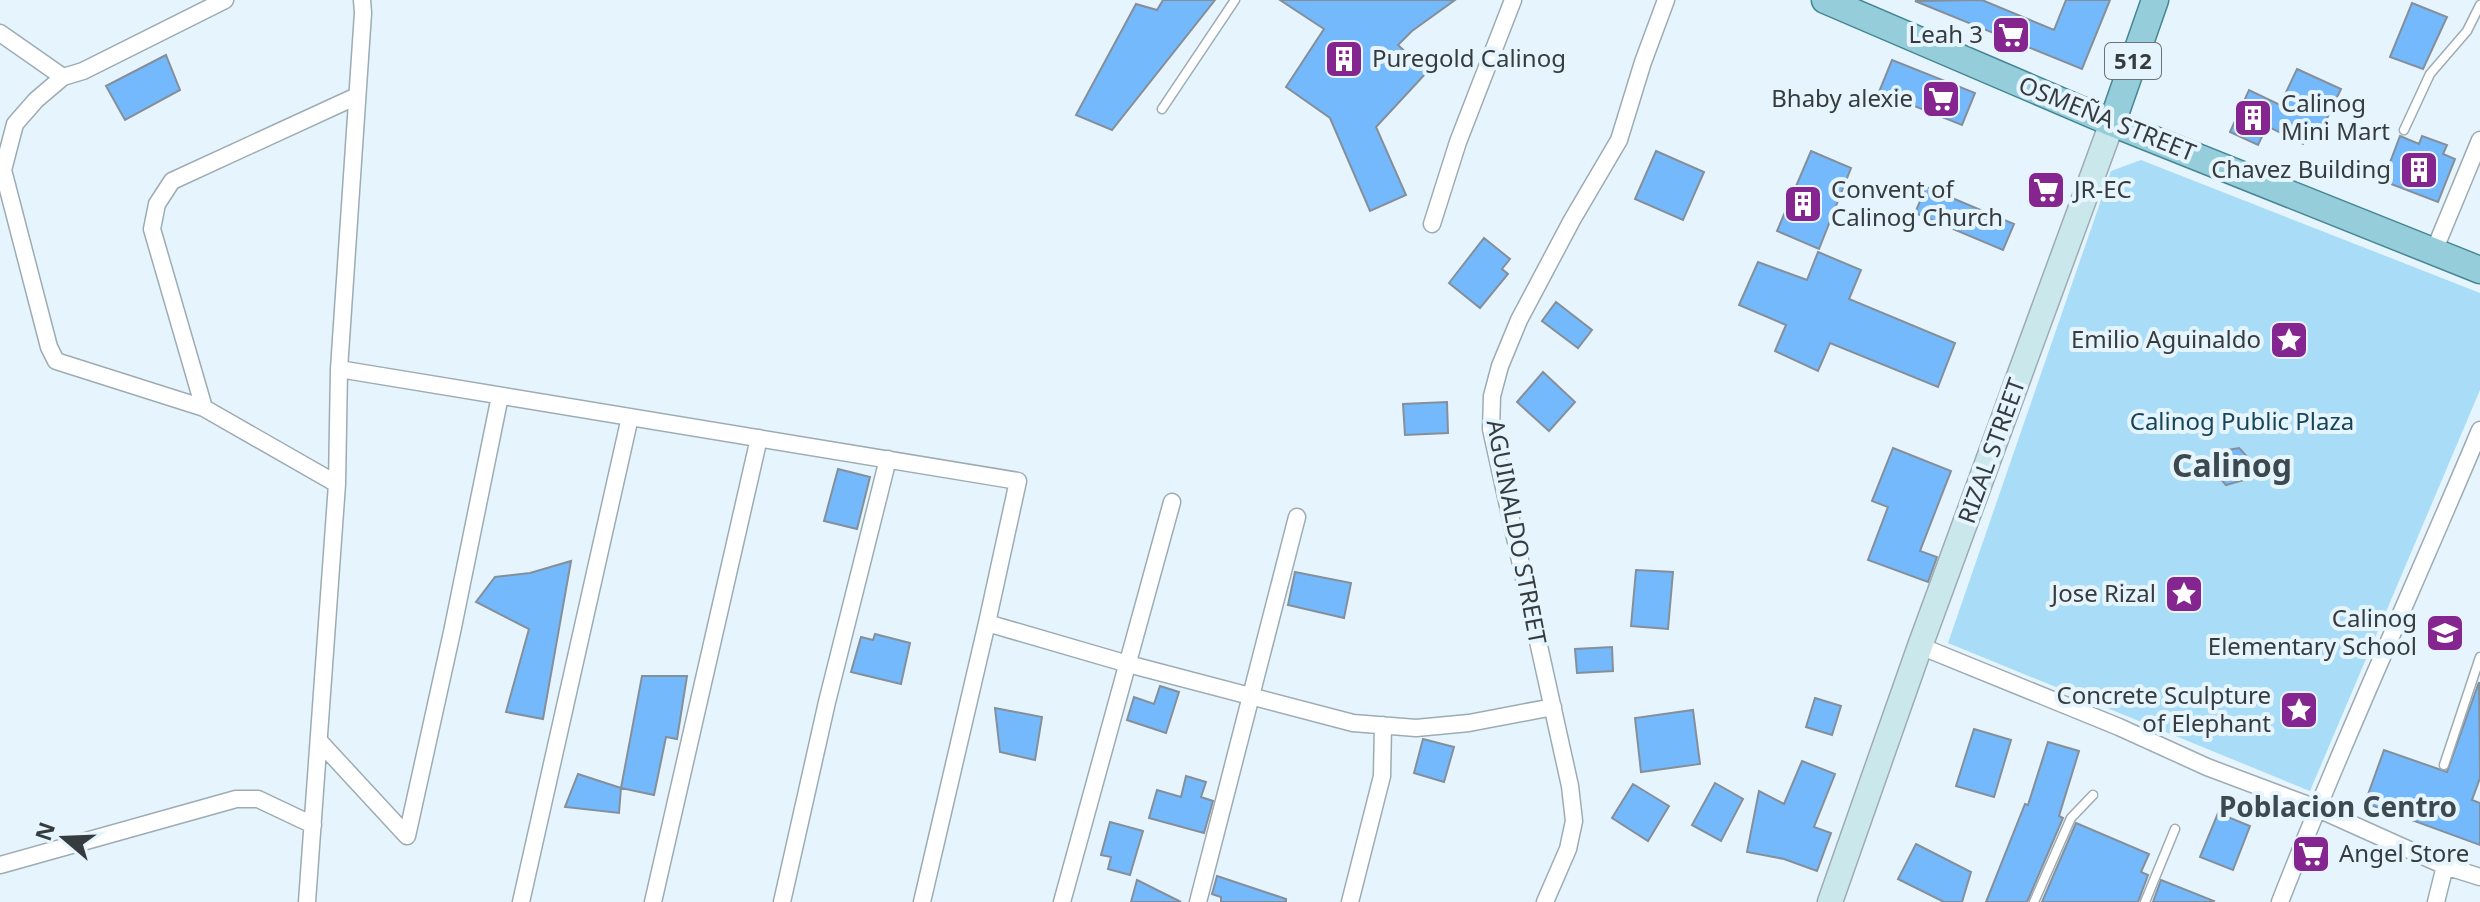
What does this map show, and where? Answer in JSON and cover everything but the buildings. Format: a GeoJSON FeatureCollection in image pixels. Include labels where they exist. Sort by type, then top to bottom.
{"type":"FeatureCollection","features":[{"type":"Feature","properties":{"kind":"main road","name":"OSMEÑA STREET"},"geometry":{"type":"LineString","coordinates":[[1825,0],[2112,123],[2480,270]]}},
{"type":"Feature","properties":{"kind":"main road","name":"RIZAL STREET"},"geometry":{"type":"LineString","coordinates":[[2112,123],[2155,0]]}},
{"type":"Feature","properties":{"kind":"street"},"geometry":{"type":"LineString","coordinates":[[225,0],[83,71],[63,77],[36,100],[15,124],[3,170],[49,347],[56,361],[204,408],[337,484]]}},
{"type":"Feature","properties":{"kind":"street"},"geometry":{"type":"LineString","coordinates":[[307,902],[337,484],[339,369],[362,0]]}},
{"type":"Feature","properties":{"kind":"street"},"geometry":{"type":"LineString","coordinates":[[1432,224],[1458,142],[1513,0]]}},
{"type":"Feature","properties":{"kind":"street","name":"AGUINALDO STREET"},"geometry":{"type":"LineString","coordinates":[[1545,902],[1568,849],[1574,821],[1570,786],[1491,429],[1492,396],[1500,366],[1519,320],[1619,140],[1666,0]]}},
{"type":"Feature","properties":{"kind":"street"},"geometry":{"type":"LineString","coordinates":[[0,33],[63,77]]}},
{"type":"Feature","properties":{"kind":"street"},"geometry":{"type":"LineString","coordinates":[[204,408],[152,229],[157,204],[172,181],[357,96]]}},
{"type":"Feature","properties":{"kind":"street","name":"RIZAL STREET"},"geometry":{"type":"LineString","coordinates":[[1830,902],[1920,646],[2112,123]]}},
{"type":"Feature","properties":{"kind":"street"},"geometry":{"type":"LineString","coordinates":[[2434,251],[2480,140]]}},
{"type":"Feature","properties":{"kind":"street"},"geometry":{"type":"LineString","coordinates":[[339,369],[1018,481],[922,902]]}},
{"type":"Feature","properties":{"kind":"street"},"geometry":{"type":"LineString","coordinates":[[320,742],[407,836],[500,396]]}},
{"type":"Feature","properties":{"kind":"street"},"geometry":{"type":"LineString","coordinates":[[521,902],[630,417]]}},
{"type":"Feature","properties":{"kind":"street"},"geometry":{"type":"LineString","coordinates":[[2280,902],[2316,808],[2474,460],[2480,430]]}},
{"type":"Feature","properties":{"kind":"street"},"geometry":{"type":"LineString","coordinates":[[653,902],[759,438]]}},
{"type":"Feature","properties":{"kind":"street"},"geometry":{"type":"LineString","coordinates":[[782,902],[827,702],[888,459]]}},
{"type":"Feature","properties":{"kind":"street"},"geometry":{"type":"LineString","coordinates":[[1062,902],[1172,502]]}},
{"type":"Feature","properties":{"kind":"street"},"geometry":{"type":"LineString","coordinates":[[1198,902],[1297,517]]}},
{"type":"Feature","properties":{"kind":"street"},"geometry":{"type":"LineString","coordinates":[[987,623],[1353,723],[1416,728],[1469,723],[1553,707]]}},
{"type":"Feature","properties":{"kind":"street"},"geometry":{"type":"LineString","coordinates":[[1920,646],[2119,727],[2207,767],[2316,808],[2445,866],[2480,877]]}},
{"type":"Feature","properties":{"kind":"street"},"geometry":{"type":"LineString","coordinates":[[1350,902],[1382,776],[1383,725]]}},
{"type":"Feature","properties":{"kind":"street"},"geometry":{"type":"LineString","coordinates":[[0,865],[236,799],[258,799],[313,825]]}},
{"type":"Feature","properties":{"kind":"street"},"geometry":{"type":"LineString","coordinates":[[2436,902],[2445,866]]}},
{"type":"Feature","properties":{"kind":"lane"},"geometry":{"type":"LineString","coordinates":[[1162,109],[1235,0]]}},
{"type":"Feature","properties":{"kind":"lane"},"geometry":{"type":"LineString","coordinates":[[2404,130],[2430,74],[2467,31],[2480,5]]}},
{"type":"Feature","properties":{"kind":"lane"},"geometry":{"type":"LineString","coordinates":[[2444,765],[2480,657]]}},
{"type":"Feature","properties":{"kind":"lane"},"geometry":{"type":"LineString","coordinates":[[2034,902],[2071,818],[2093,795]]}},
{"type":"Feature","properties":{"kind":"lane"},"geometry":{"type":"LineString","coordinates":[[2145,902],[2175,829]]}},
{"type":"Feature","properties":{"kind":"green space","name":"Calinog Public Plaza"},"geometry":{"type":"Polygon","coordinates":[[[2141,160],[2480,293],[2480,390],[2310,791],[1948,643],[2111,171],[2141,160]]]}},
{"type":"Feature","properties":{"kind":"place","name":"Leah 3"},"geometry":{"type":"Point","coordinates":[2011,35]}},
{"type":"Feature","properties":{"kind":"place","name":"Puregold Calinog"},"geometry":{"type":"Point","coordinates":[1344,59]}},
{"type":"Feature","properties":{"kind":"place","name":"Bhaby alexie"},"geometry":{"type":"Point","coordinates":[1941,99]}},
{"type":"Feature","properties":{"kind":"place","name":"Calinog Mini Mart"},"geometry":{"type":"Point","coordinates":[2253,118]}},
{"type":"Feature","properties":{"kind":"place","name":"Chavez Building"},"geometry":{"type":"Point","coordinates":[2419,170]}},
{"type":"Feature","properties":{"kind":"place","name":"JR-EC"},"geometry":{"type":"Point","coordinates":[2046,190]}},
{"type":"Feature","properties":{"kind":"place","name":"Convent of Calinog Church"},"geometry":{"type":"Point","coordinates":[1803,204]}},
{"type":"Feature","properties":{"kind":"place","name":"Emilio Aguinaldo"},"geometry":{"type":"Point","coordinates":[2289,340]}},
{"type":"Feature","properties":{"kind":"place","name":"Jose Rizal"},"geometry":{"type":"Point","coordinates":[2184,594]}},
{"type":"Feature","properties":{"kind":"place","name":"Calinog Elementary School"},"geometry":{"type":"Point","coordinates":[2445,633]}},
{"type":"Feature","properties":{"kind":"place","name":"Concrete Sculpture of Elephant"},"geometry":{"type":"Point","coordinates":[2299,710]}},
{"type":"Feature","properties":{"kind":"place","name":"Angel Store"},"geometry":{"type":"Point","coordinates":[2311,854]}},
{"type":"Feature","properties":{"kind":"district","name":"Calinog"},"geometry":{"type":"Point","coordinates":[2232,466]}},
{"type":"Feature","properties":{"kind":"district","name":"Poblacion Centro"},"geometry":{"type":"Point","coordinates":[2338,807]}}]}
